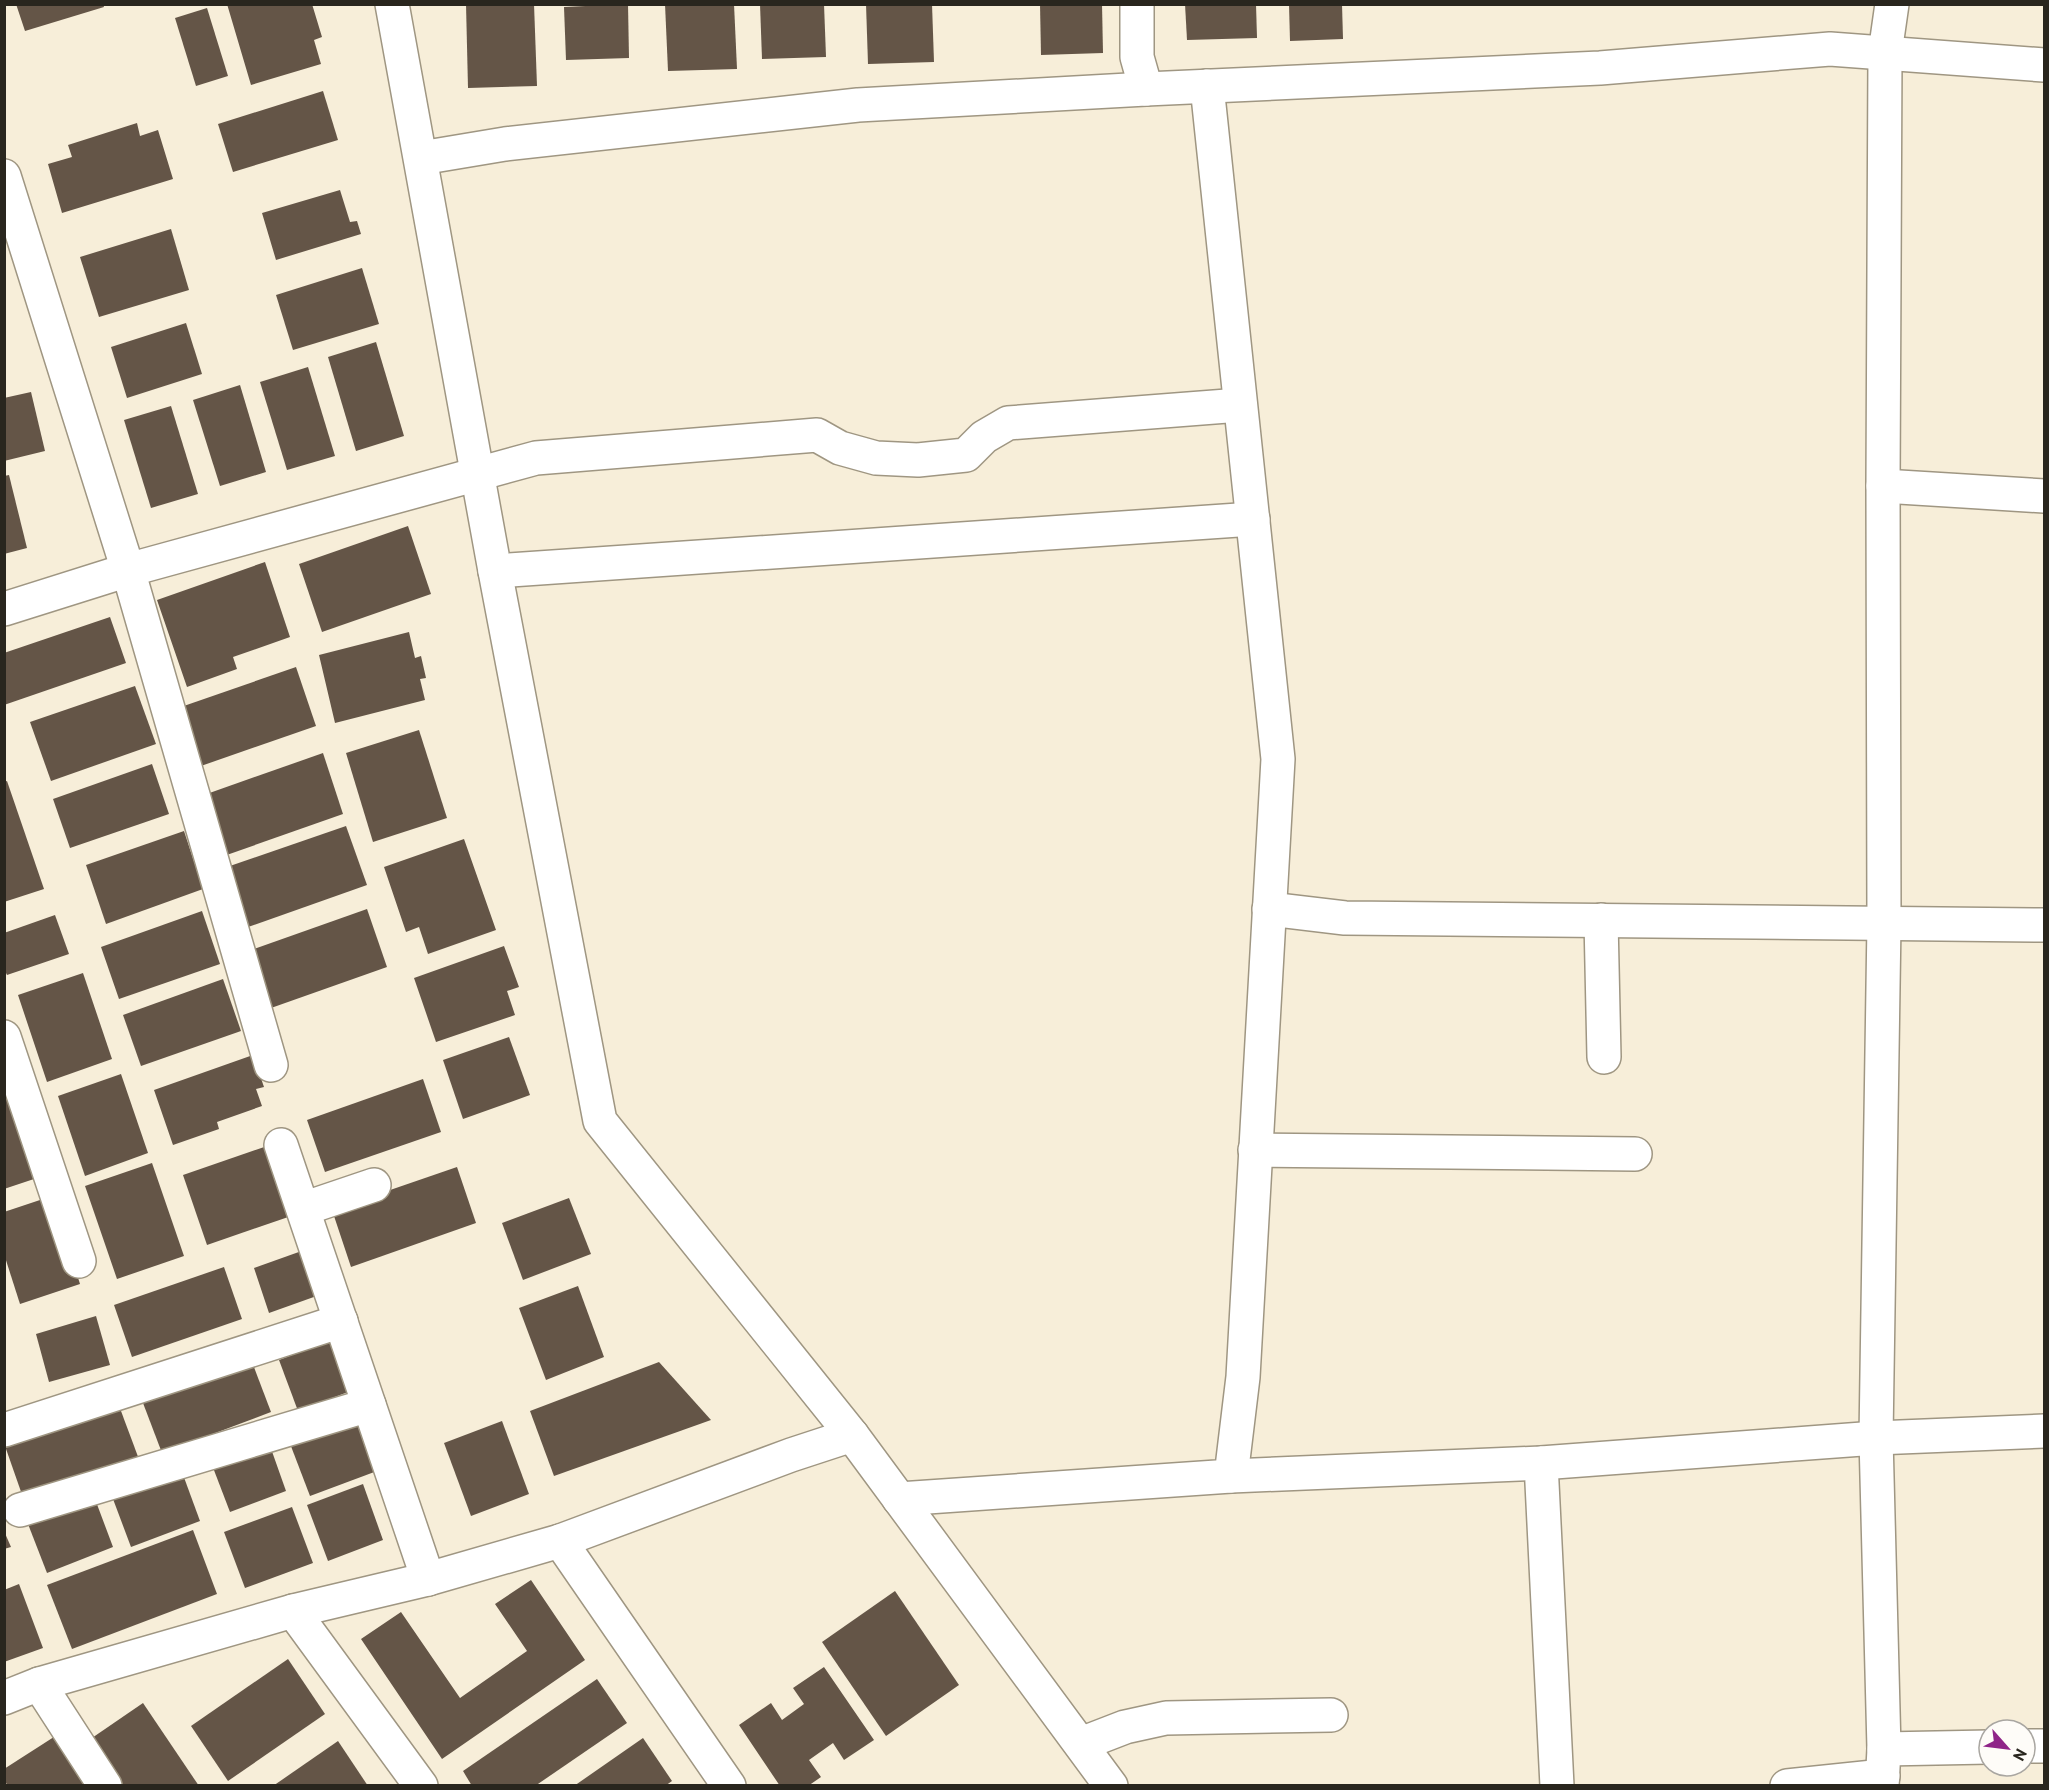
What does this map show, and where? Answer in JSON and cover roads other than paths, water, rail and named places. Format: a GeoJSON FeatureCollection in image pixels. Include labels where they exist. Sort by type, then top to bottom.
{"type":"FeatureCollection","features":[{"type":"Feature","properties":{"kind":"street"},"geometry":{"type":"LineString","coordinates":[[392,4],[495,571],[600,1121],[852,1436],[1112,1785]]}},
{"type":"Feature","properties":{"kind":"street"},"geometry":{"type":"LineString","coordinates":[[1137,4],[1137,57],[1146,89]]}},
{"type":"Feature","properties":{"kind":"street"},"geometry":{"type":"LineString","coordinates":[[1883,1770],[1876,1438],[1884,923],[1885,53],[1892,4]]}},
{"type":"Feature","properties":{"kind":"street"},"geometry":{"type":"LineString","coordinates":[[421,158],[505,144],[858,105],[1600,68],[1830,49],[2044,65]]}},
{"type":"Feature","properties":{"kind":"street"},"geometry":{"type":"LineString","coordinates":[[1207,86],[1278,759],[1243,1377],[1231,1476]]}},
{"type":"Feature","properties":{"kind":"street"},"geometry":{"type":"LineString","coordinates":[[4,176],[128,570],[271,1065]]}},
{"type":"Feature","properties":{"kind":"street"},"geometry":{"type":"LineString","coordinates":[[4,609],[128,570],[536,458],[817,435],[840,448],[876,458],[918,460],[966,455],[984,437],[1008,423],[1240,405]]}},
{"type":"Feature","properties":{"kind":"street"},"geometry":{"type":"LineString","coordinates":[[1883,486],[2044,496]]}},
{"type":"Feature","properties":{"kind":"street"},"geometry":{"type":"LineString","coordinates":[[495,571],[1252,519]]}},
{"type":"Feature","properties":{"kind":"street"},"geometry":{"type":"LineString","coordinates":[[1269,909],[1345,918],[2044,926]]}},
{"type":"Feature","properties":{"kind":"street"},"geometry":{"type":"LineString","coordinates":[[1601,920],[1604,1057]]}},
{"type":"Feature","properties":{"kind":"street"},"geometry":{"type":"LineString","coordinates":[[4,1037],[79,1261]]}},
{"type":"Feature","properties":{"kind":"street"},"geometry":{"type":"LineString","coordinates":[[281,1145],[428,1579]]}},
{"type":"Feature","properties":{"kind":"street"},"geometry":{"type":"LineString","coordinates":[[1255,1150],[1635,1154]]}},
{"type":"Feature","properties":{"kind":"street"},"geometry":{"type":"LineString","coordinates":[[303,1209],[374,1185]]}},
{"type":"Feature","properties":{"kind":"street"},"geometry":{"type":"LineString","coordinates":[[4,1430],[341,1321]]}},
{"type":"Feature","properties":{"kind":"street"},"geometry":{"type":"LineString","coordinates":[[20,1510],[369,1405]]}},
{"type":"Feature","properties":{"kind":"street"},"geometry":{"type":"LineString","coordinates":[[899,1499],[1231,1476],[1541,1463],[1876,1438],[2044,1431]]}},
{"type":"Feature","properties":{"kind":"street"},"geometry":{"type":"LineString","coordinates":[[4,1698],[39,1684],[293,1611],[428,1579],[560,1541],[791,1455],[852,1436]]}},
{"type":"Feature","properties":{"kind":"street"},"geometry":{"type":"LineString","coordinates":[[1541,1463],[1557,1785]]}},
{"type":"Feature","properties":{"kind":"street"},"geometry":{"type":"LineString","coordinates":[[560,1541],[729,1785]]}},
{"type":"Feature","properties":{"kind":"street"},"geometry":{"type":"LineString","coordinates":[[293,1611],[421,1785]]}},
{"type":"Feature","properties":{"kind":"street"},"geometry":{"type":"LineString","coordinates":[[39,1684],[105,1785]]}},
{"type":"Feature","properties":{"kind":"street"},"geometry":{"type":"LineString","coordinates":[[1081,1744],[1125,1727],[1166,1718],[1331,1715]]}},
{"type":"Feature","properties":{"kind":"street"},"geometry":{"type":"LineString","coordinates":[[1787,1785],[1883,1770],[1977,1750]]}}]}
